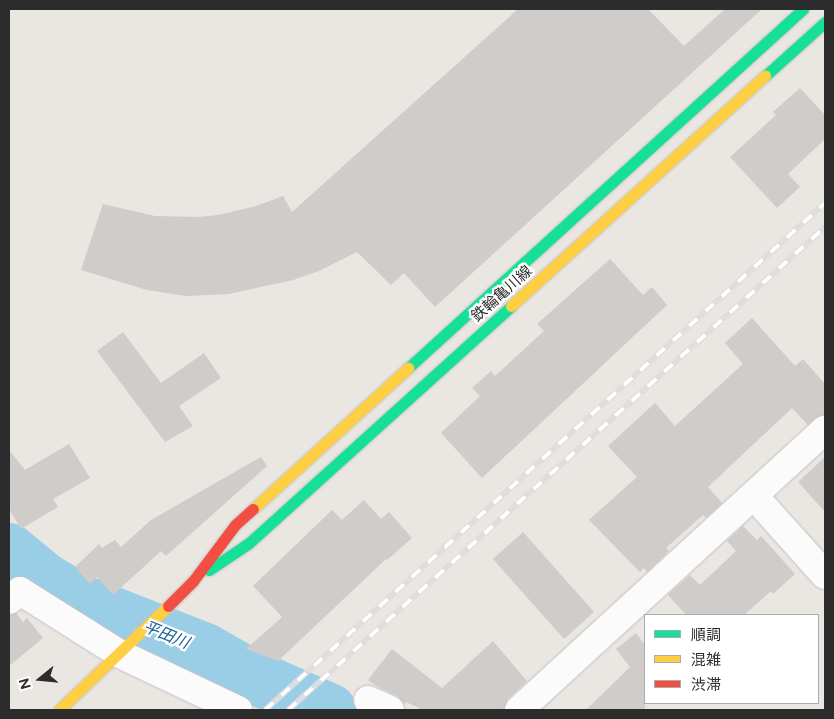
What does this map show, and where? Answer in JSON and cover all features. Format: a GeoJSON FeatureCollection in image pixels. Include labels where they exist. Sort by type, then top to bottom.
{"type":"FeatureCollection","features":[{"type":"Feature","properties":{"kind":"main road","name":"鉄輪亀川線"},"geometry":{"type":"LineString","coordinates":[[59,710],[124,650],[192,581],[235,525],[803,9]]}},
{"type":"Feature","properties":{"kind":"main road","name":"鉄輪亀川線"},"geometry":{"type":"LineString","coordinates":[[192,581],[250,543],[825,22]]}},
{"type":"Feature","properties":{"kind":"street"},"geometry":{"type":"LineString","coordinates":[[519,710],[825,430]]}},
{"type":"Feature","properties":{"kind":"street"},"geometry":{"type":"LineString","coordinates":[[754,496],[825,574]]}},
{"type":"Feature","properties":{"kind":"street"},"geometry":{"type":"LineString","coordinates":[[9,600],[20,591],[124,650],[238,710]]}},
{"type":"Feature","properties":{"kind":"building"},"geometry":{"type":"Polygon","coordinates":[[[518,9],[648,9],[684,46],[725,9],[762,9],[435,307],[404,273],[391,285],[357,252],[319,271],[293,280],[229,294],[186,296],[147,290],[81,270],[103,204],[155,216],[199,217],[218,215],[256,206],[283,196],[292,212],[518,9]]]}},
{"type":"Feature","properties":{"kind":"building"},"geometry":{"type":"Polygon","coordinates":[[[800,88],[825,115],[825,139],[788,174],[800,187],[777,208],[730,157],[776,115],[773,112],[800,88]]]}},
{"type":"Feature","properties":{"kind":"building"},"geometry":{"type":"Polygon","coordinates":[[[610,259],[643,295],[652,287],[667,305],[482,478],[441,433],[480,396],[472,388],[491,371],[495,376],[544,331],[537,324],[610,259]]]}},
{"type":"Feature","properties":{"kind":"building"},"geometry":{"type":"Polygon","coordinates":[[[752,318],[795,366],[803,359],[825,384],[825,415],[815,418],[808,425],[792,408],[708,487],[722,503],[706,518],[703,515],[666,548],[669,551],[647,572],[644,568],[640,572],[589,520],[637,477],[608,446],[655,403],[675,426],[743,364],[725,343],[752,318]]]}},
{"type":"Feature","properties":{"kind":"building"},"geometry":{"type":"Polygon","coordinates":[[[123,332],[161,383],[204,353],[221,378],[179,406],[193,426],[165,442],[97,351],[123,332]]]}},
{"type":"Feature","properties":{"kind":"building"},"geometry":{"type":"Polygon","coordinates":[[[69,444],[90,478],[53,499],[58,507],[21,529],[9,509],[9,450],[25,470],[69,444]]]}},
{"type":"Feature","properties":{"kind":"building"},"geometry":{"type":"Polygon","coordinates":[[[261,457],[267,466],[166,556],[161,551],[113,595],[97,577],[90,584],[75,567],[99,544],[102,548],[115,540],[121,547],[151,520],[261,457]]]}},
{"type":"Feature","properties":{"kind":"building"},"geometry":{"type":"Polygon","coordinates":[[[825,457],[825,512],[798,482],[825,457]]]}},
{"type":"Feature","properties":{"kind":"building"},"geometry":{"type":"Polygon","coordinates":[[[364,500],[381,519],[389,512],[412,538],[386,559],[278,661],[246,649],[282,617],[253,586],[332,510],[342,520],[364,500]]]}},
{"type":"Feature","properties":{"kind":"building"},"geometry":{"type":"Polygon","coordinates":[[[743,526],[757,540],[761,536],[795,574],[773,594],[771,591],[745,614],[685,614],[668,595],[690,575],[700,585],[736,551],[727,541],[743,526]]]}},
{"type":"Feature","properties":{"kind":"building"},"geometry":{"type":"Polygon","coordinates":[[[523,532],[594,612],[564,639],[493,559],[523,532]]]}},
{"type":"Feature","properties":{"kind":"building"},"geometry":{"type":"Polygon","coordinates":[[[16,613],[23,622],[27,618],[43,638],[9,666],[9,615],[16,613]]]}},
{"type":"Feature","properties":{"kind":"building"},"geometry":{"type":"Polygon","coordinates":[[[636,633],[644,644],[645,710],[586,710],[630,667],[616,649],[636,633]]]}},
{"type":"Feature","properties":{"kind":"building"},"geometry":{"type":"Polygon","coordinates":[[[493,641],[527,681],[508,699],[504,710],[417,710],[419,708],[406,702],[404,704],[397,696],[368,680],[392,649],[442,688],[493,641]]]}},
{"type":"Feature","properties":{"kind":"waterway","name":"平田川"},"geometry":{"type":"LineString","coordinates":[[9,550],[44,579],[80,601],[205,650],[247,674],[329,710]]}},
{"type":"Feature","properties":{"kind":"railway"},"geometry":{"type":"LineString","coordinates":[[265,710],[825,203]]}},
{"type":"Feature","properties":{"kind":"railway"},"geometry":{"type":"LineString","coordinates":[[288,710],[825,227]]}},
{"type":"Feature","properties":{"kind":"traffic: fast"},"geometry":{"type":"LineString","coordinates":[[408,368],[803,9]]}},
{"type":"Feature","properties":{"kind":"traffic: fast"},"geometry":{"type":"LineString","coordinates":[[765,76],[825,22]]}},
{"type":"Feature","properties":{"kind":"traffic: fast"},"geometry":{"type":"LineString","coordinates":[[209,570],[249,543],[511,306]]}},
{"type":"Feature","properties":{"kind":"traffic: slow"},"geometry":{"type":"LineString","coordinates":[[511,306],[765,76]]}},
{"type":"Feature","properties":{"kind":"traffic: slow"},"geometry":{"type":"LineString","coordinates":[[253,509],[408,368]]}},
{"type":"Feature","properties":{"kind":"traffic: slow"},"geometry":{"type":"LineString","coordinates":[[59,710],[168,606]]}},
{"type":"Feature","properties":{"kind":"traffic: jam"},"geometry":{"type":"LineString","coordinates":[[168,606],[193,581],[235,525],[253,509]]}}]}
